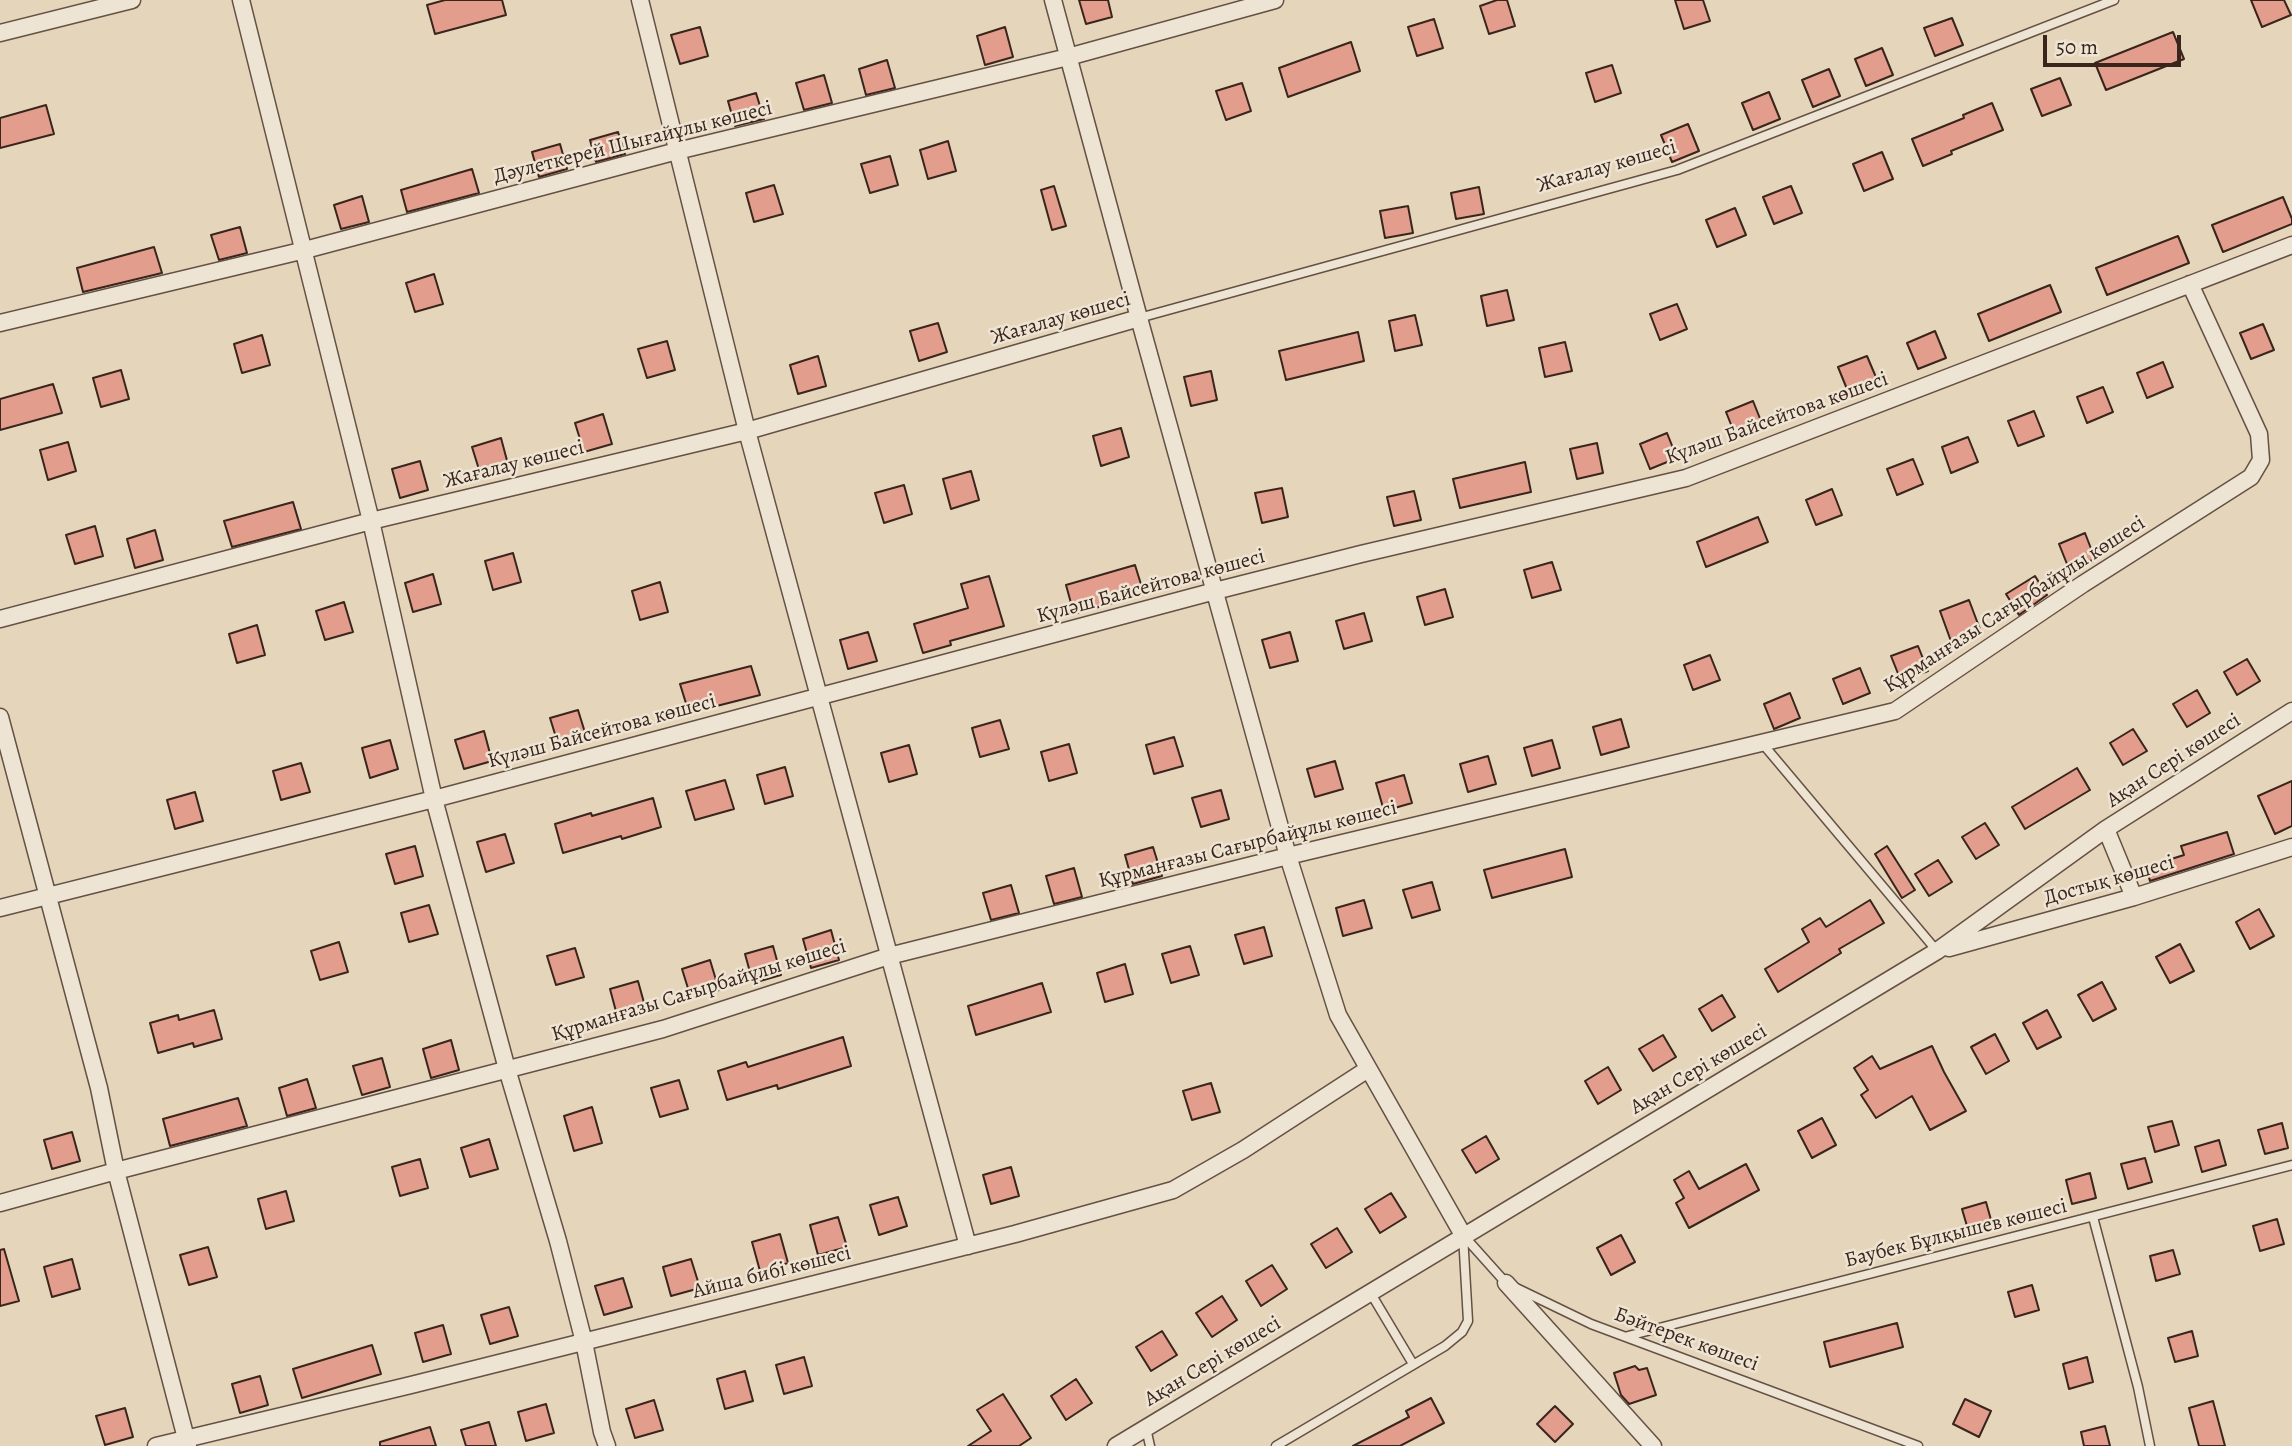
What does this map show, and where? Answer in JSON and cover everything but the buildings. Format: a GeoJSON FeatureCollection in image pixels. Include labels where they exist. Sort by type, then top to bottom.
{"type":"FeatureCollection","features":[{"type":"Feature","properties":{"kind":"street"},"geometry":{"type":"LineString","coordinates":[[0,33],[132,0]]}},
{"type":"Feature","properties":{"kind":"street"},"geometry":{"type":"LineString","coordinates":[[242,0],[371,521],[434,799],[506,1069],[558,1241],[607,1446]]}},
{"type":"Feature","properties":{"kind":"street"},"geometry":{"type":"LineString","coordinates":[[640,0],[747,431],[968,1246]]}},
{"type":"Feature","properties":{"kind":"street"},"geometry":{"type":"LineString","coordinates":[[1054,0],[1288,856],[1338,1015],[1463,1235]]}},
{"type":"Feature","properties":{"kind":"street","name":"Дәулеткерей Шығайұлы көшесі"},"geometry":{"type":"LineString","coordinates":[[0,323],[305,250],[677,152],[1068,57],[1275,0]]}},
{"type":"Feature","properties":{"kind":"street","name":"Күләш Байсейтова көшесі"},"geometry":{"type":"LineString","coordinates":[[0,908],[434,799],[1215,591],[1686,478],[2292,245]]}},
{"type":"Feature","properties":{"kind":"street","name":"Құрманғазы Сағырбайұлы көшесі"},"geometry":{"type":"LineString","coordinates":[[0,1203],[663,1029],[888,957],[1288,856],[1895,711],[2083,584],[2251,477],[2261,460],[2259,434],[2190,284]]}},
{"type":"Feature","properties":{"kind":"street","name":"Жағалау көшесі"},"geometry":{"type":"LineString","coordinates":[[0,619],[371,521],[747,431],[1139,318]]}},
{"type":"Feature","properties":{"kind":"street","name":"Ақан Сері көшесі"},"geometry":{"type":"LineString","coordinates":[[1116,1446],[1937,951],[2106,829],[2292,711]]}},
{"type":"Feature","properties":{"kind":"street"},"geometry":{"type":"LineString","coordinates":[[0,717],[99,1088],[116,1171],[187,1442]]}},
{"type":"Feature","properties":{"kind":"street"},"geometry":{"type":"LineString","coordinates":[[2106,829],[2134,897]]}},
{"type":"Feature","properties":{"kind":"street","name":"Достық көшесі"},"geometry":{"type":"LineString","coordinates":[[1937,951],[2134,897],[2292,847]]}},
{"type":"Feature","properties":{"kind":"street","name":"Айша бибі көшесі"},"geometry":{"type":"LineString","coordinates":[[156,1446],[187,1442],[968,1246],[1172,1190],[1243,1150],[1368,1069]]}},
{"type":"Feature","properties":{"kind":"street"},"geometry":{"type":"LineString","coordinates":[[1506,1283],[1653,1446]]}},
{"type":"Feature","properties":{"kind":"lane","name":"Жағалау көшесі"},"geometry":{"type":"LineString","coordinates":[[1139,318],[1677,170],[2114,0]]}},
{"type":"Feature","properties":{"kind":"lane"},"geometry":{"type":"LineString","coordinates":[[1762,743],[1937,951]]}},
{"type":"Feature","properties":{"kind":"lane","name":"Баубек Бұлқышев көшесі"},"geometry":{"type":"LineString","coordinates":[[1628,1336],[2292,1165]]}},
{"type":"Feature","properties":{"kind":"lane"},"geometry":{"type":"LineString","coordinates":[[2093,1217],[2138,1387],[2150,1446]]}},
{"type":"Feature","properties":{"kind":"lane"},"geometry":{"type":"LineString","coordinates":[[1276,1446],[1462,1332],[1468,1321],[1463,1235]]}},
{"type":"Feature","properties":{"kind":"lane","name":"Бәйтерек көшесі"},"geometry":{"type":"LineString","coordinates":[[1463,1235],[1506,1283],[1591,1324],[1918,1446]]}},
{"type":"Feature","properties":{"kind":"lane"},"geometry":{"type":"LineString","coordinates":[[1370,1292],[1413,1364]]}},
{"type":"Feature","properties":{"kind":"lane"},"geometry":{"type":"LineString","coordinates":[[1146,1427],[1150,1446]]}}]}
